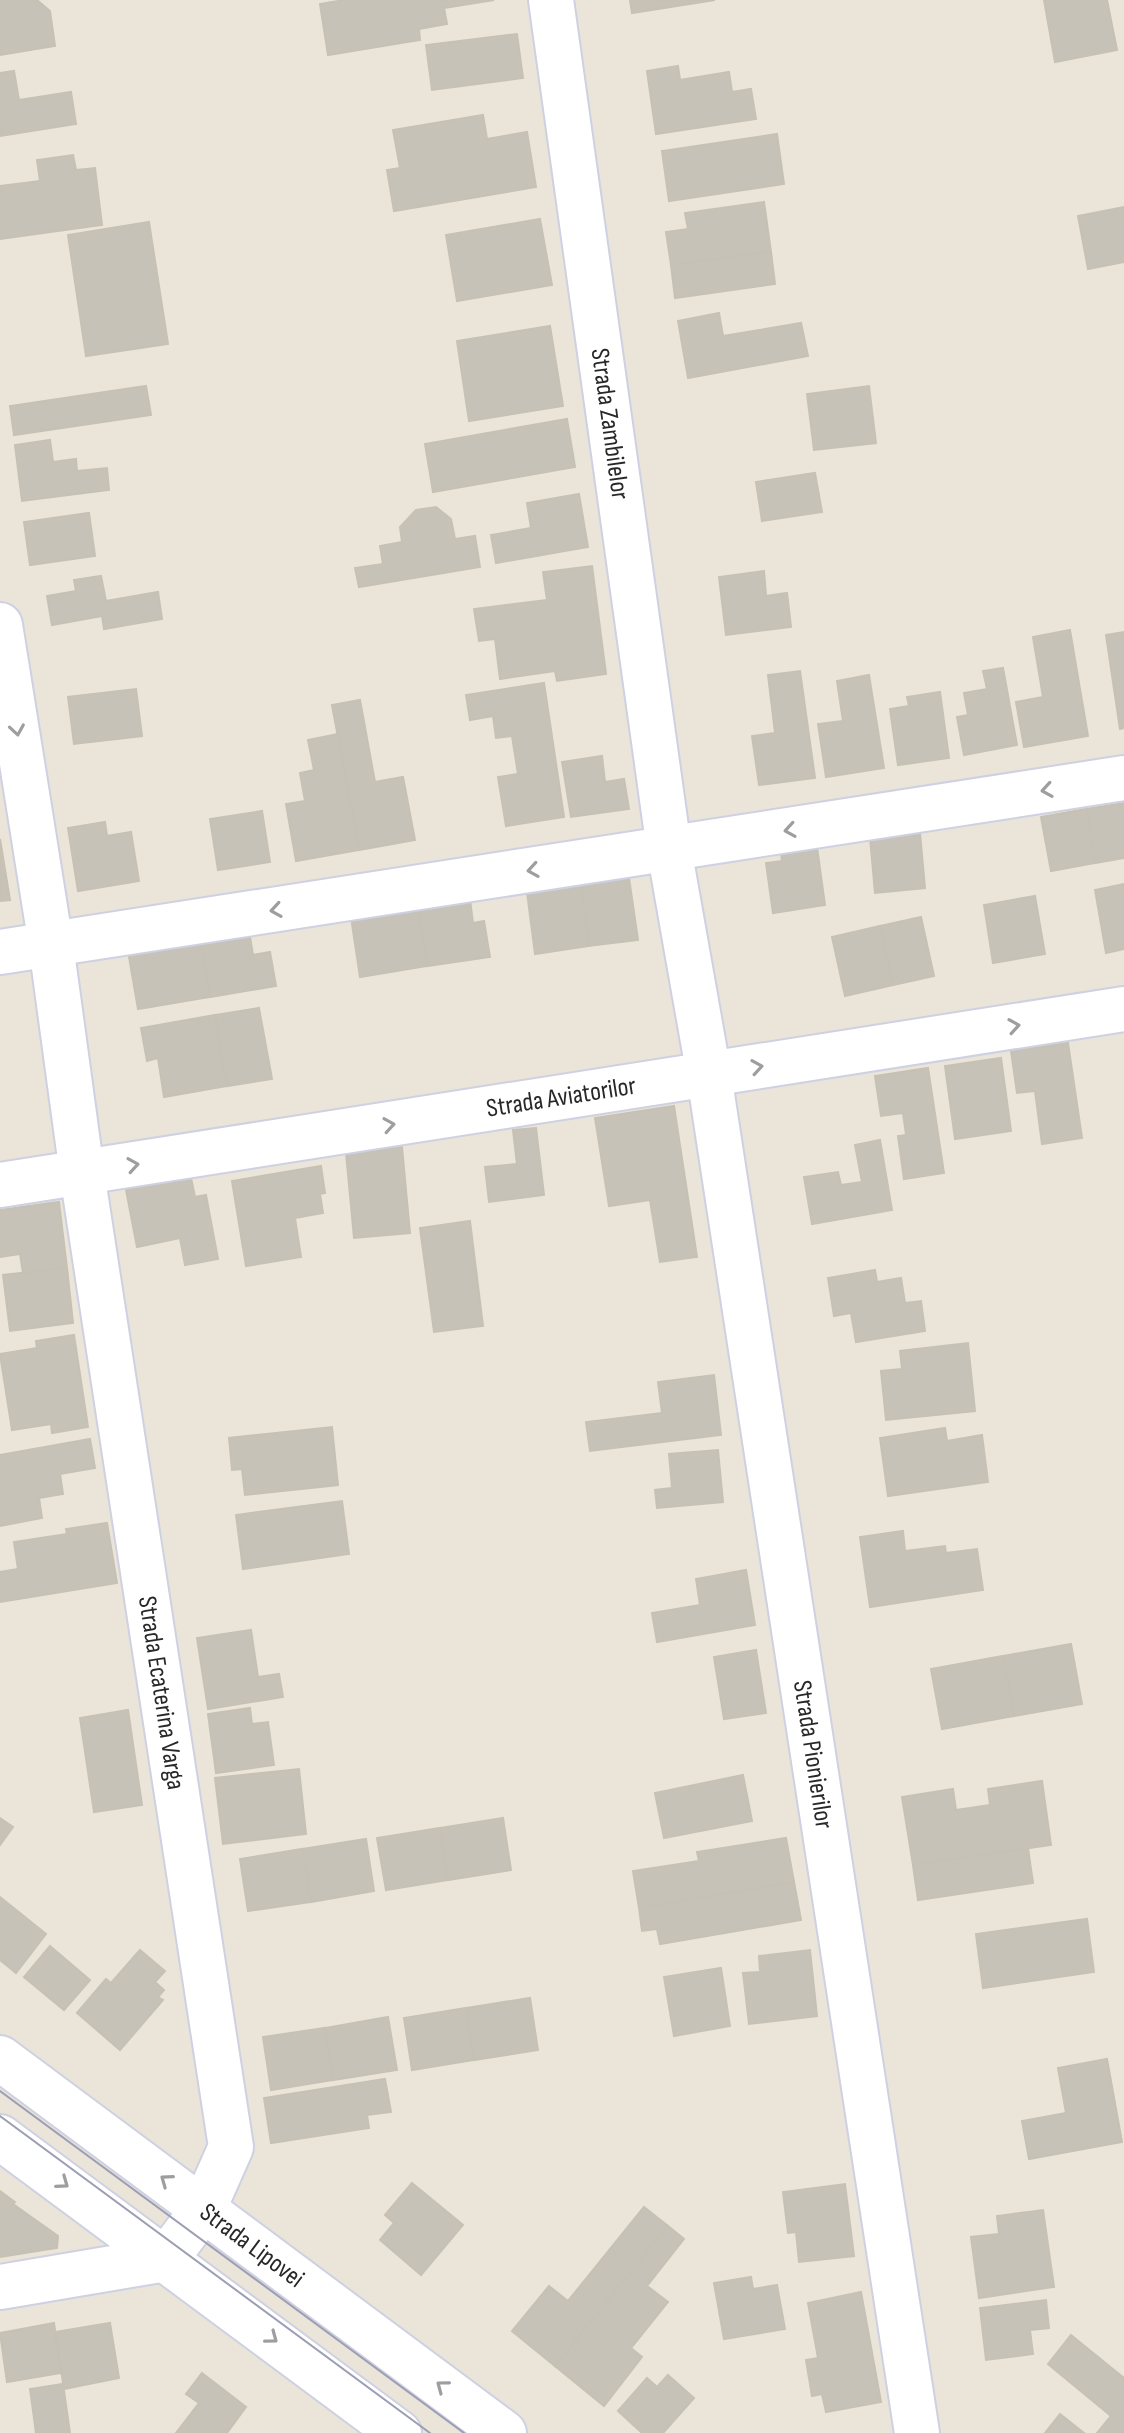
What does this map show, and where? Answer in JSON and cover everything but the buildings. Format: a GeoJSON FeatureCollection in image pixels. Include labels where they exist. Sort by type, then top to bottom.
{"type":"FeatureCollection","features":[{"type":"Feature","properties":{"kind":"street","name":"Strada Zambilelor"},"geometry":{"type":"LineString","coordinates":[[551,0],[669,849],[709,1075]]}},
{"type":"Feature","properties":{"kind":"street","name":"Strada Ecaterina Varga"},"geometry":{"type":"LineString","coordinates":[[0,625],[51,945],[82,1173],[231,2147],[204,2208],[166,2259]]}},
{"type":"Feature","properties":{"kind":"street"},"geometry":{"type":"LineString","coordinates":[[0,952],[1124,778]]}},
{"type":"Feature","properties":{"kind":"street","name":"Strada Aviatorilor"},"geometry":{"type":"LineString","coordinates":[[0,1185],[1124,1009]]}},
{"type":"Feature","properties":{"kind":"street","name":"Strada Pionierilor"},"geometry":{"type":"LineString","coordinates":[[709,1075],[917,2433]]}},
{"type":"Feature","properties":{"kind":"street","name":"Strada Lipovei"},"geometry":{"type":"LineString","coordinates":[[0,2058],[504,2433]]}},
{"type":"Feature","properties":{"kind":"street"},"geometry":{"type":"LineString","coordinates":[[0,2137],[399,2433]]}},
{"type":"Feature","properties":{"kind":"street"},"geometry":{"type":"LineString","coordinates":[[0,2287],[166,2259]]}},
{"type":"Feature","properties":{"kind":"tram line"},"geometry":{"type":"LineString","coordinates":[[0,2091],[464,2433]]}},
{"type":"Feature","properties":{"kind":"tram line"},"geometry":{"type":"LineString","coordinates":[[0,2116],[430,2433]]}}]}
